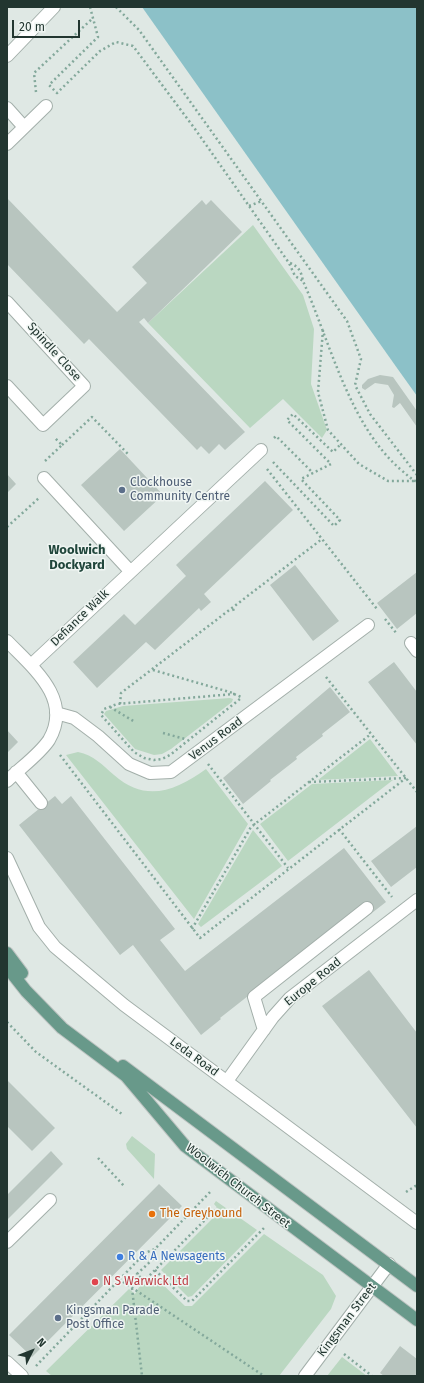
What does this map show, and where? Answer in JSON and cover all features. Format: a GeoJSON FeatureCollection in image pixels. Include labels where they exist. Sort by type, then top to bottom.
{"type":"FeatureCollection","features":[{"type":"Feature","properties":{"kind":"main road"},"geometry":{"type":"LineString","coordinates":[[7,953],[30,986],[66,1022],[417,1286]]}},
{"type":"Feature","properties":{"kind":"main road","name":"Woolwich Church Street"},"geometry":{"type":"LineString","coordinates":[[7,967],[26,991],[62,1028],[126,1076],[186,1146],[417,1320]]}},
{"type":"Feature","properties":{"kind":"street"},"geometry":{"type":"LineString","coordinates":[[7,56],[54,7]]}},
{"type":"Feature","properties":{"kind":"street"},"geometry":{"type":"LineString","coordinates":[[7,144],[24,127],[41,103]]}},
{"type":"Feature","properties":{"kind":"street"},"geometry":{"type":"LineString","coordinates":[[7,108],[24,127]]}},
{"type":"Feature","properties":{"kind":"street","name":"Spindle Close"},"geometry":{"type":"LineString","coordinates":[[9,308],[84,386],[44,425]]}},
{"type":"Feature","properties":{"kind":"street"},"geometry":{"type":"LineString","coordinates":[[7,386],[44,425]]}},
{"type":"Feature","properties":{"kind":"street","name":"Defiance Walk"},"geometry":{"type":"LineString","coordinates":[[30,666],[258,452]]}},
{"type":"Feature","properties":{"kind":"street"},"geometry":{"type":"LineString","coordinates":[[48,482],[130,571]]}},
{"type":"Feature","properties":{"kind":"street","name":"Venus Road"},"geometry":{"type":"LineString","coordinates":[[56,714],[74,718],[98,736],[129,764],[150,773],[171,772],[368,625]]}},
{"type":"Feature","properties":{"kind":"street"},"geometry":{"type":"LineString","coordinates":[[7,641],[48,686],[54,698],[56,714],[53,729],[48,740],[7,781]]}},
{"type":"Feature","properties":{"kind":"street"},"geometry":{"type":"LineString","coordinates":[[16,772],[41,803]]}},
{"type":"Feature","properties":{"kind":"street","name":"Leda Road"},"geometry":{"type":"LineString","coordinates":[[7,858],[39,927],[55,946],[124,1006],[417,1222]]}},
{"type":"Feature","properties":{"kind":"street","name":"Europe Road"},"geometry":{"type":"LineString","coordinates":[[227,1082],[264,1030],[290,998],[417,900]]}},
{"type":"Feature","properties":{"kind":"street"},"geometry":{"type":"LineString","coordinates":[[264,1030],[254,997],[367,908]]}},
{"type":"Feature","properties":{"kind":"street"},"geometry":{"type":"LineString","coordinates":[[7,1242],[50,1200]]}},
{"type":"Feature","properties":{"kind":"street","name":"Kingsman Street"},"geometry":{"type":"LineString","coordinates":[[305,1376],[389,1264]]}},
{"type":"Feature","properties":{"kind":"street"},"geometry":{"type":"LineString","coordinates":[[7,1362],[22,1376]]}},
{"type":"Feature","properties":{"kind":"path"},"geometry":{"type":"LineString","coordinates":[[90,7],[98,37],[49,85],[57,93],[100,51],[116,42],[133,46],[196,129],[289,263],[295,276],[303,281]]}},
{"type":"Feature","properties":{"kind":"path"},"geometry":{"type":"LineString","coordinates":[[116,7],[140,30],[347,321],[361,359],[355,385],[370,414],[417,474]]}},
{"type":"Feature","properties":{"kind":"path"},"geometry":{"type":"LineString","coordinates":[[41,103],[34,73],[93,18]]}},
{"type":"Feature","properties":{"kind":"path"},"geometry":{"type":"LineString","coordinates":[[248,206],[262,201]]}},
{"type":"Feature","properties":{"kind":"path"},"geometry":{"type":"LineString","coordinates":[[289,263],[297,266],[302,273],[303,281],[344,382],[365,426],[386,456],[416,482]]}},
{"type":"Feature","properties":{"kind":"path"},"geometry":{"type":"LineString","coordinates":[[323,328],[318,392],[328,430],[359,464],[388,481],[416,482]]}},
{"type":"Feature","properties":{"kind":"path"},"geometry":{"type":"LineString","coordinates":[[258,452],[334,526],[340,520],[301,479],[331,464],[287,420],[293,414],[333,452],[341,444]]}},
{"type":"Feature","properties":{"kind":"path"},"geometry":{"type":"LineString","coordinates":[[7,527],[48,482],[36,469],[92,417],[128,454]]}},
{"type":"Feature","properties":{"kind":"path"},"geometry":{"type":"LineString","coordinates":[[44,425],[62,445]]}},
{"type":"Feature","properties":{"kind":"path"},"geometry":{"type":"LineString","coordinates":[[283,442],[313,473]]}},
{"type":"Feature","properties":{"kind":"path"},"geometry":{"type":"LineString","coordinates":[[258,452],[322,539],[407,647],[414,647]]}},
{"type":"Feature","properties":{"kind":"path"},"geometry":{"type":"LineString","coordinates":[[120,704],[121,693],[322,539]]}},
{"type":"Feature","properties":{"kind":"path"},"geometry":{"type":"LineString","coordinates":[[232,609],[235,613]]}},
{"type":"Feature","properties":{"kind":"path"},"geometry":{"type":"LineString","coordinates":[[316,664],[417,792]]}},
{"type":"Feature","properties":{"kind":"path"},"geometry":{"type":"LineString","coordinates":[[152,670],[234,694],[241,697],[189,740],[162,759],[144,758],[134,752],[102,718],[101,712],[120,704],[234,694]]}},
{"type":"Feature","properties":{"kind":"path"},"geometry":{"type":"LineString","coordinates":[[110,707],[135,722]]}},
{"type":"Feature","properties":{"kind":"path"},"geometry":{"type":"LineString","coordinates":[[163,733],[189,740]]}},
{"type":"Feature","properties":{"kind":"path"},"geometry":{"type":"LineString","coordinates":[[192,929],[251,827],[371,734]]}},
{"type":"Feature","properties":{"kind":"path"},"geometry":{"type":"LineString","coordinates":[[48,740],[200,938],[288,868],[406,778]]}},
{"type":"Feature","properties":{"kind":"path"},"geometry":{"type":"LineString","coordinates":[[199,752],[288,868]]}},
{"type":"Feature","properties":{"kind":"path"},"geometry":{"type":"LineString","coordinates":[[309,782],[406,778]]}},
{"type":"Feature","properties":{"kind":"path"},"geometry":{"type":"LineString","coordinates":[[339,829],[403,911]]}},
{"type":"Feature","properties":{"kind":"path"},"geometry":{"type":"LineString","coordinates":[[7,1022],[36,1052],[122,1114]]}},
{"type":"Feature","properties":{"kind":"path"},"geometry":{"type":"LineString","coordinates":[[98,1158],[125,1187]]}},
{"type":"Feature","properties":{"kind":"path"},"geometry":{"type":"LineString","coordinates":[[34,1368],[145,1253],[155,1249],[212,1190]]}},
{"type":"Feature","properties":{"kind":"path"},"geometry":{"type":"LineString","coordinates":[[155,1249],[152,1260],[137,1274],[144,1281],[217,1208]]}},
{"type":"Feature","properties":{"kind":"path"},"geometry":{"type":"LineString","coordinates":[[155,1270],[186,1301],[192,1301],[265,1228]]}},
{"type":"Feature","properties":{"kind":"path"},"geometry":{"type":"LineString","coordinates":[[119,1279],[264,1376]]}},
{"type":"Feature","properties":{"kind":"path"},"geometry":{"type":"LineString","coordinates":[[132,1287],[142,1376]]}},
{"type":"Feature","properties":{"kind":"path"},"geometry":{"type":"LineString","coordinates":[[330,1344],[372,1376]]}},
{"type":"Feature","properties":{"kind":"green space"},"geometry":{"type":"Polygon","coordinates":[[[253,225],[303,295],[314,329],[311,384],[327,430],[322,438],[283,399],[250,428],[148,323],[253,225]]]}},
{"type":"Feature","properties":{"kind":"green space"},"geometry":{"type":"Polygon","coordinates":[[[233,699],[232,702],[171,749],[162,754],[154,755],[135,749],[104,714],[106,711],[123,706],[233,699]]]}},
{"type":"Feature","properties":{"kind":"green space"},"geometry":{"type":"Polygon","coordinates":[[[370,739],[398,776],[318,780],[370,739]]]}},
{"type":"Feature","properties":{"kind":"green space"},"geometry":{"type":"Polygon","coordinates":[[[78,752],[89,755],[126,784],[138,789],[149,791],[160,791],[172,788],[206,769],[248,824],[194,919],[66,755],[78,752]]]}},
{"type":"Feature","properties":{"kind":"green space"},"geometry":{"type":"Polygon","coordinates":[[[393,780],[288,861],[260,824],[312,784],[393,780]]]}},
{"type":"Feature","properties":{"kind":"green space"},"geometry":{"type":"Polygon","coordinates":[[[253,830],[282,866],[201,927],[198,924],[253,830]]]}},
{"type":"Feature","properties":{"kind":"green space"},"geometry":{"type":"Polygon","coordinates":[[[132,1136],[155,1154],[154,1179],[127,1149],[126,1144],[132,1136]]]}},
{"type":"Feature","properties":{"kind":"green space"},"geometry":{"type":"Polygon","coordinates":[[[216,1201],[257,1230],[192,1296],[188,1297],[161,1270],[220,1211],[214,1204],[216,1201]]]}},
{"type":"Feature","properties":{"kind":"green space"},"geometry":{"type":"Polygon","coordinates":[[[264,1234],[323,1275],[336,1296],[331,1309],[279,1376],[52,1376],[46,1371],[129,1289],[135,1294],[141,1284],[147,1285],[155,1277],[185,1306],[192,1306],[264,1234]]]}},
{"type":"Feature","properties":{"kind":"green space"},"geometry":{"type":"Polygon","coordinates":[[[342,1357],[367,1376],[327,1376],[342,1357]]]}},
{"type":"Feature","properties":{"kind":"water"},"geometry":{"type":"Polygon","coordinates":[[[142,7],[417,7],[417,396],[397,368],[142,7]]]}},
{"type":"Feature","properties":{"kind":"building"},"geometry":{"type":"Polygon","coordinates":[[[7,198],[117,312],[147,283],[132,267],[202,200],[206,205],[211,200],[242,232],[148,323],[144,318],[139,322],[245,432],[225,450],[219,444],[209,454],[201,446],[197,450],[89,339],[84,344],[7,264],[7,198]]]}},
{"type":"Feature","properties":{"kind":"building"},"geometry":{"type":"Polygon","coordinates":[[[380,375],[393,377],[417,411],[417,427],[400,403],[394,408],[392,407],[394,395],[388,385],[375,383],[365,390],[362,388],[362,385],[368,379],[380,375]]]}},
{"type":"Feature","properties":{"kind":"building"},"geometry":{"type":"Polygon","coordinates":[[[120,449],[163,495],[124,531],[81,485],[120,449]]]}},
{"type":"Feature","properties":{"kind":"building"},"geometry":{"type":"Polygon","coordinates":[[[7,474],[16,484],[7,493],[7,474]]]}},
{"type":"Feature","properties":{"kind":"building"},"geometry":{"type":"Polygon","coordinates":[[[265,481],[293,510],[204,594],[211,602],[201,611],[199,608],[155,650],[146,642],[97,688],[73,662],[124,614],[135,625],[186,576],[176,565],[265,481]]]}},
{"type":"Feature","properties":{"kind":"building"},"geometry":{"type":"Polygon","coordinates":[[[295,565],[339,621],[313,641],[270,585],[295,565]]]}},
{"type":"Feature","properties":{"kind":"building"},"geometry":{"type":"Polygon","coordinates":[[[417,572],[417,613],[397,629],[377,603],[417,572]]]}},
{"type":"Feature","properties":{"kind":"building"},"geometry":{"type":"Polygon","coordinates":[[[394,662],[417,692],[417,745],[368,682],[394,662]]]}},
{"type":"Feature","properties":{"kind":"building"},"geometry":{"type":"Polygon","coordinates":[[[330,687],[350,712],[322,734],[323,736],[296,757],[297,759],[243,804],[223,778],[330,687]]]}},
{"type":"Feature","properties":{"kind":"building"},"geometry":{"type":"Polygon","coordinates":[[[7,730],[18,742],[7,753],[7,730]]]}},
{"type":"Feature","properties":{"kind":"building"},"geometry":{"type":"Polygon","coordinates":[[[55,796],[62,804],[71,796],[175,929],[160,940],[185,971],[344,848],[386,902],[268,994],[262,985],[201,1035],[133,945],[120,955],[19,825],[55,796]]]}},
{"type":"Feature","properties":{"kind":"building"},"geometry":{"type":"Polygon","coordinates":[[[417,826],[417,867],[391,887],[371,861],[417,826]]]}},
{"type":"Feature","properties":{"kind":"building"},"geometry":{"type":"Polygon","coordinates":[[[369,970],[417,1033],[417,1128],[322,1006],[369,970]]]}},
{"type":"Feature","properties":{"kind":"building"},"geometry":{"type":"Polygon","coordinates":[[[7,1080],[55,1128],[32,1151],[7,1126],[7,1080]]]}},
{"type":"Feature","properties":{"kind":"building"},"geometry":{"type":"Polygon","coordinates":[[[51,1151],[63,1164],[7,1220],[7,1195],[51,1151]]]}},
{"type":"Feature","properties":{"kind":"building"},"geometry":{"type":"Polygon","coordinates":[[[159,1184],[182,1206],[32,1357],[9,1335],[159,1184]]]}},
{"type":"Feature","properties":{"kind":"building"},"geometry":{"type":"Polygon","coordinates":[[[400,1346],[417,1359],[417,1376],[384,1376],[380,1373],[400,1346]]]}},
{"type":"Feature","properties":{"kind":"place","name":"Clockhouse Community Centre"},"geometry":{"type":"Point","coordinates":[122,490]}},
{"type":"Feature","properties":{"kind":"place","name":"The Greyhound"},"geometry":{"type":"Point","coordinates":[152,1214]}},
{"type":"Feature","properties":{"kind":"place","name":"R & A Newsagents"},"geometry":{"type":"Point","coordinates":[120,1257]}},
{"type":"Feature","properties":{"kind":"place","name":"N S Warwick Ltd"},"geometry":{"type":"Point","coordinates":[95,1282]}},
{"type":"Feature","properties":{"kind":"place","name":"Kingsman Parade Post Office"},"geometry":{"type":"Point","coordinates":[58,1318]}},
{"type":"Feature","properties":{"kind":"district","name":"Woolwich Dockyard"},"geometry":{"type":"Point","coordinates":[77,558]}}]}
